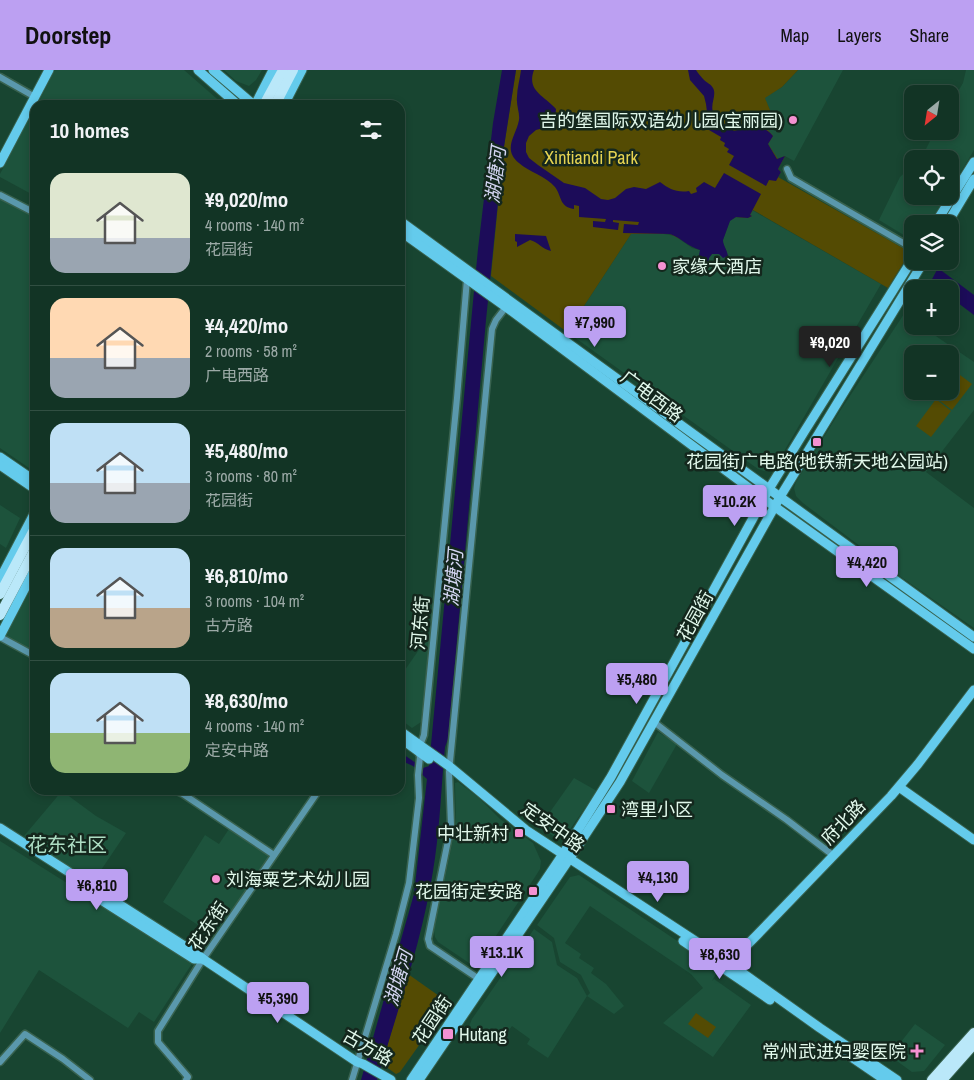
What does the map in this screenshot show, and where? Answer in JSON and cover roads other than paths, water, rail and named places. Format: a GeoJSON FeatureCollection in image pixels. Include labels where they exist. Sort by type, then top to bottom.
{"type":"FeatureCollection","features":[{"type":"Feature","properties":{"kind":"main road"},"geometry":{"type":"LineString","coordinates":[[33,100],[49,70]]}},
{"type":"Feature","properties":{"kind":"main road"},"geometry":{"type":"LineString","coordinates":[[198,70],[232,100]]}},
{"type":"Feature","properties":{"kind":"main road"},"geometry":{"type":"LineString","coordinates":[[213,70],[248,100]]}},
{"type":"Feature","properties":{"kind":"main road"},"geometry":{"type":"LineString","coordinates":[[257,100],[273,70]]}},
{"type":"Feature","properties":{"kind":"main road"},"geometry":{"type":"LineString","coordinates":[[267,100],[283,70]]}},
{"type":"Feature","properties":{"kind":"main road"},"geometry":{"type":"LineString","coordinates":[[277,100],[293,70]]}},
{"type":"Feature","properties":{"kind":"main road"},"geometry":{"type":"LineString","coordinates":[[287,100],[302,70]]}},
{"type":"Feature","properties":{"kind":"main road"},"geometry":{"type":"LineString","coordinates":[[0,163],[30,106]]}},
{"type":"Feature","properties":{"kind":"main road"},"geometry":{"type":"LineString","coordinates":[[941,215],[974,162]]}},
{"type":"Feature","properties":{"kind":"main road"},"geometry":{"type":"LineString","coordinates":[[952,215],[974,179]]}},
{"type":"Feature","properties":{"kind":"main road","name":"广电西路"},"geometry":{"type":"LineString","coordinates":[[405,225],[471,279]]}},
{"type":"Feature","properties":{"kind":"main road","name":"广电西路"},"geometry":{"type":"LineString","coordinates":[[405,234],[491,292],[780,496]]}},
{"type":"Feature","properties":{"kind":"main road","name":"花园街"},"geometry":{"type":"LineString","coordinates":[[419,1080],[565,859],[769,490],[906,270]]}},
{"type":"Feature","properties":{"kind":"main road","name":"花园街"},"geometry":{"type":"LineString","coordinates":[[411,1080],[479,979],[620,782],[780,496],[918,270]]}},
{"type":"Feature","properties":{"kind":"main road","name":"广电西路"},"geometry":{"type":"LineString","coordinates":[[491,292],[506,307],[774,507]]}},
{"type":"Feature","properties":{"kind":"main road"},"geometry":{"type":"LineString","coordinates":[[0,458],[30,478]]}},
{"type":"Feature","properties":{"kind":"main road"},"geometry":{"type":"LineString","coordinates":[[0,466],[30,486]]}},
{"type":"Feature","properties":{"kind":"main road"},"geometry":{"type":"LineString","coordinates":[[780,496],[974,637]]}},
{"type":"Feature","properties":{"kind":"main road"},"geometry":{"type":"LineString","coordinates":[[774,507],[974,649]]}},
{"type":"Feature","properties":{"kind":"main road"},"geometry":{"type":"LineString","coordinates":[[0,579],[30,522]]}},
{"type":"Feature","properties":{"kind":"main road"},"geometry":{"type":"LineString","coordinates":[[0,594],[30,537]]}},
{"type":"Feature","properties":{"kind":"main road"},"geometry":{"type":"LineString","coordinates":[[0,615],[30,558]]}},
{"type":"Feature","properties":{"kind":"main road"},"geometry":{"type":"LineString","coordinates":[[0,636],[30,579]]}},
{"type":"Feature","properties":{"kind":"main road","name":"府北路"},"geometry":{"type":"LineString","coordinates":[[729,968],[758,933],[899,787],[974,690]]}},
{"type":"Feature","properties":{"kind":"main road"},"geometry":{"type":"LineString","coordinates":[[405,736],[422,752]]}},
{"type":"Feature","properties":{"kind":"main road"},"geometry":{"type":"LineString","coordinates":[[405,741],[422,752]]}},
{"type":"Feature","properties":{"kind":"main road","name":"定安中路"},"geometry":{"type":"LineString","coordinates":[[422,752],[447,767],[565,859],[897,1080]]}},
{"type":"Feature","properties":{"kind":"main road"},"geometry":{"type":"LineString","coordinates":[[899,787],[974,840]]}},
{"type":"Feature","properties":{"kind":"main road","name":"古方路"},"geometry":{"type":"LineString","coordinates":[[0,828],[197,954],[360,1063],[391,1080]]}},
{"type":"Feature","properties":{"kind":"main road","name":"古方路"},"geometry":{"type":"LineString","coordinates":[[0,835],[194,959],[203,959]]}},
{"type":"Feature","properties":{"kind":"main road","name":"定安中路"},"geometry":{"type":"LineString","coordinates":[[729,968],[885,1080]]}},
{"type":"Feature","properties":{"kind":"main road"},"geometry":{"type":"LineString","coordinates":[[932,1080],[974,1033]]}},
{"type":"Feature","properties":{"kind":"main road"},"geometry":{"type":"LineString","coordinates":[[942,1080],[974,1044]]}},
{"type":"Feature","properties":{"kind":"street"},"geometry":{"type":"LineString","coordinates":[[0,77],[35,97]]}},
{"type":"Feature","properties":{"kind":"street"},"geometry":{"type":"LineString","coordinates":[[787,169],[792,178],[904,243]]}},
{"type":"Feature","properties":{"kind":"street"},"geometry":{"type":"LineString","coordinates":[[0,195],[30,210]]}},
{"type":"Feature","properties":{"kind":"street","name":"河东街"},"geometry":{"type":"LineString","coordinates":[[352,1080],[360,1063],[409,883],[419,798],[418,776],[424,735],[456,408],[471,279]]}},
{"type":"Feature","properties":{"kind":"street"},"geometry":{"type":"LineString","coordinates":[[479,979],[430,946],[428,939],[451,826],[447,767],[492,329],[506,307]]}},
{"type":"Feature","properties":{"kind":"street"},"geometry":{"type":"LineString","coordinates":[[0,636],[30,653]]}},
{"type":"Feature","properties":{"kind":"street"},"geometry":{"type":"LineString","coordinates":[[654,722],[722,775],[787,820],[834,856]]}},
{"type":"Feature","properties":{"kind":"street"},"geometry":{"type":"LineString","coordinates":[[184,795],[274,855]]}},
{"type":"Feature","properties":{"kind":"street","name":"花东街"},"geometry":{"type":"LineString","coordinates":[[186,1080],[188,1077],[158,1042],[158,1030],[203,959],[316,795]]}},
{"type":"Feature","properties":{"kind":"street"},"geometry":{"type":"LineString","coordinates":[[0,1062],[25,1034],[63,1059],[90,1080]]}},
{"type":"Feature","properties":{"kind":"water","name":"湖塘河"},"geometry":{"type":"Polygon","coordinates":[[[502,70],[516,70],[503,153],[448,739],[445,747],[435,856],[416,950],[377,1080],[361,1080],[414,894],[427,779],[413,766],[405,762],[405,755],[423,768],[429,766],[478,249],[493,123],[502,70]]]}},
{"type":"Feature","properties":{"kind":"water"},"geometry":{"type":"Polygon","coordinates":[[[521,70],[534,70],[532,77],[535,88],[556,109],[552,124],[536,130],[529,136],[526,143],[526,152],[529,158],[564,183],[585,188],[601,199],[608,200],[615,198],[626,189],[634,187],[646,189],[660,182],[673,190],[689,191],[691,194],[697,192],[696,188],[704,182],[715,188],[724,173],[761,194],[750,215],[752,216],[748,218],[736,217],[730,221],[723,240],[728,256],[723,258],[719,254],[712,254],[708,263],[701,265],[700,250],[670,234],[623,233],[624,224],[638,225],[639,222],[613,220],[613,222],[619,223],[618,230],[593,227],[593,221],[605,222],[606,219],[579,217],[579,206],[574,205],[574,209],[563,204],[557,190],[551,183],[519,163],[511,153],[512,142],[519,120],[517,90],[521,70]]]}},
{"type":"Feature","properties":{"kind":"water"},"geometry":{"type":"Polygon","coordinates":[[[688,70],[696,70],[712,87],[714,91],[713,112],[722,122],[734,131],[760,127],[773,136],[768,144],[777,159],[785,156],[778,169],[781,172],[776,181],[769,180],[766,186],[729,165],[734,156],[727,152],[729,149],[720,140],[721,137],[709,130],[712,125],[703,121],[707,112],[704,96],[690,80],[688,70]]]}},
{"type":"Feature","properties":{"kind":"water"},"geometry":{"type":"Polygon","coordinates":[[[515,234],[546,236],[551,251],[530,240],[517,247],[515,234]]]}},
{"type":"Feature","properties":{"kind":"water"},"geometry":{"type":"Polygon","coordinates":[[[937,270],[941,270],[954,280],[932,280],[937,270]]]}},
{"type":"Feature","properties":{"kind":"water"},"geometry":{"type":"Polygon","coordinates":[[[959,284],[974,295],[974,315],[959,304],[959,284]]]}},
{"type":"Feature","properties":{"kind":"place","name":"吉的堡国际双语幼儿园(宝丽园)"},"geometry":{"type":"Point","coordinates":[793,120]}},
{"type":"Feature","properties":{"kind":"place","name":"家缘大酒店"},"geometry":{"type":"Point","coordinates":[662,266]}},
{"type":"Feature","properties":{"kind":"place","name":"花园街广电路(地铁新天地公园站)"},"geometry":{"type":"Point","coordinates":[817,442]}},
{"type":"Feature","properties":{"kind":"place","name":"湾里小区"},"geometry":{"type":"Point","coordinates":[611,809]}},
{"type":"Feature","properties":{"kind":"place","name":"中壮新村"},"geometry":{"type":"Point","coordinates":[519,833]}},
{"type":"Feature","properties":{"kind":"place","name":"刘海粟艺术幼儿园"},"geometry":{"type":"Point","coordinates":[216,879]}},
{"type":"Feature","properties":{"kind":"place","name":"花园街定安路"},"geometry":{"type":"Point","coordinates":[533,891]}},
{"type":"Feature","properties":{"kind":"place","name":"Hutang"},"geometry":{"type":"Point","coordinates":[448,1034]}},
{"type":"Feature","properties":{"kind":"place","name":"常州武进妇婴医院"},"geometry":{"type":"Point","coordinates":[917,1051]}},
{"type":"Feature","properties":{"kind":"district","name":"花东社区"},"geometry":{"type":"Point","coordinates":[67,844]}},
{"type":"Feature","properties":{"kind":"park label","name":"Xintiandi Park"},"geometry":{"type":"Point","coordinates":[591,157]}}]}
